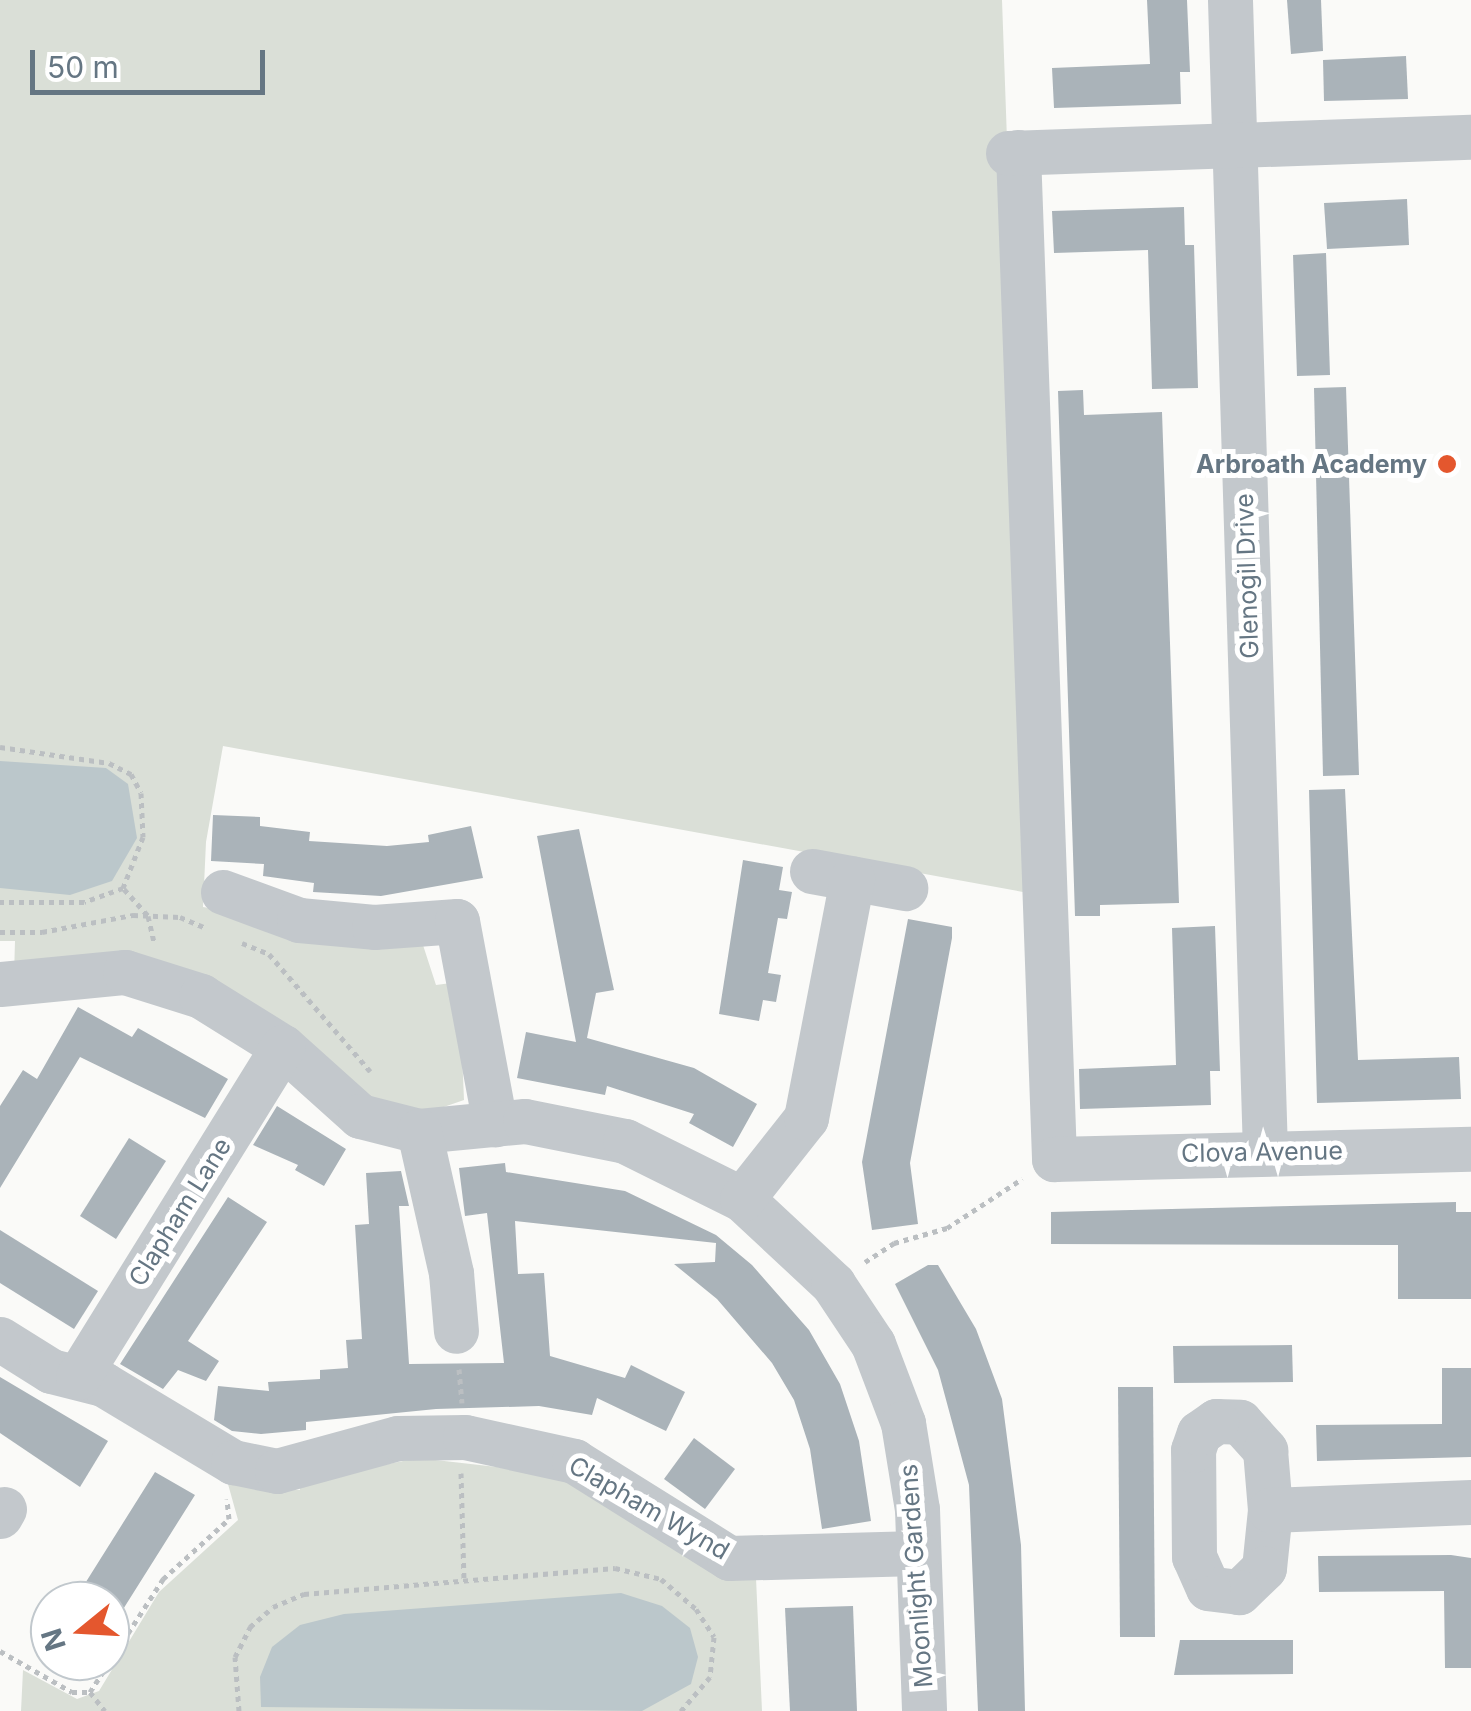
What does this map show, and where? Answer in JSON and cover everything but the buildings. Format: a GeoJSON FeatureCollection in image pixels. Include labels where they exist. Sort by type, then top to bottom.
{"type":"FeatureCollection","features":[{"type":"Feature","properties":{"kind":"street","name":"Glenogil Drive"},"geometry":{"type":"LineString","coordinates":[[1230,0],[1265,1151]]}},
{"type":"Feature","properties":{"kind":"street"},"geometry":{"type":"LineString","coordinates":[[1054,1158],[1013,153],[1412,143],[1471,138]]}},
{"type":"Feature","properties":{"kind":"street"},"geometry":{"type":"LineString","coordinates":[[742,1199],[806,1118],[832,875],[905,888]]}},
{"type":"Feature","properties":{"kind":"street"},"geometry":{"type":"LineString","coordinates":[[223,892],[299,920],[374,927],[457,921],[495,1124]]}},
{"type":"Feature","properties":{"kind":"street","name":"Moonlight Gardens"},"geometry":{"type":"LineString","coordinates":[[3,990],[126,972],[201,996],[283,1048],[360,1116],[419,1132],[525,1121],[625,1141],[742,1199],[833,1284],[873,1344],[903,1423],[918,1553],[924,1711]]}},
{"type":"Feature","properties":{"kind":"street","name":"Clapham Lane"},"geometry":{"type":"LineString","coordinates":[[78,1377],[283,1048]]}},
{"type":"Feature","properties":{"kind":"street"},"geometry":{"type":"LineString","coordinates":[[419,1132],[451,1273],[456,1331]]}},
{"type":"Feature","properties":{"kind":"street","name":"Clova Avenue"},"geometry":{"type":"LineString","coordinates":[[1054,1158],[1471,1148]]}},
{"type":"Feature","properties":{"kind":"street","name":"Clapham Wynd"},"geometry":{"type":"LineString","coordinates":[[0,1339],[51,1370],[103,1384],[211,1451],[276,1471],[398,1438],[465,1437],[574,1461],[728,1558],[757,1562],[918,1553]]}},
{"type":"Feature","properties":{"kind":"street"},"geometry":{"type":"LineString","coordinates":[[1270,1510],[1471,1502]]}},
{"type":"Feature","properties":{"kind":"path"},"geometry":{"type":"LineString","coordinates":[[0,748],[109,763],[131,774],[141,793],[142,837],[123,888],[84,902],[0,902]]}},
{"type":"Feature","properties":{"kind":"path"},"geometry":{"type":"LineString","coordinates":[[123,888],[153,932],[151,980]]}},
{"type":"Feature","properties":{"kind":"path"},"geometry":{"type":"LineString","coordinates":[[833,1284],[894,1242],[947,1228],[1054,1158]]}},
{"type":"Feature","properties":{"kind":"path"},"geometry":{"type":"LineString","coordinates":[[90,1692],[164,1579],[229,1519],[230,1502],[211,1478],[211,1451]]}},
{"type":"Feature","properties":{"kind":"path"},"geometry":{"type":"LineString","coordinates":[[239,1711],[236,1657],[250,1627],[274,1607],[304,1594],[615,1568],[660,1579],[696,1609],[714,1637],[710,1677],[681,1711]]}},
{"type":"Feature","properties":{"kind":"path"},"geometry":{"type":"LineString","coordinates":[[0,1650],[72,1692],[90,1692]]}},
{"type":"Feature","properties":{"kind":"path"},"geometry":{"type":"LineString","coordinates":[[90,1692],[105,1711]]}},
{"type":"Feature","properties":{"kind":"shaded area"},"geometry":{"type":"Polygon","coordinates":[[[0,0],[1002,0],[1034,894],[223,746],[206,842],[203,907],[422,942],[436,985],[459,982],[464,1100],[403,1121],[203,984],[14,975],[15,941],[0,941],[0,0]]]}},
{"type":"Feature","properties":{"kind":"shaded area"},"geometry":{"type":"Polygon","coordinates":[[[0,761],[106,768],[128,784],[137,838],[112,881],[70,895],[0,888],[0,761]]]}},
{"type":"Feature","properties":{"kind":"shaded area"},"geometry":{"type":"Polygon","coordinates":[[[418,1458],[551,1473],[756,1578],[762,1711],[21,1711],[23,1670],[30,1674],[30,1681],[43,1681],[77,1699],[99,1691],[105,1681],[130,1681],[130,1640],[159,1592],[238,1520],[228,1484],[300,1490],[299,1482],[418,1458]]]}},
{"type":"Feature","properties":{"kind":"shaded area"},"geometry":{"type":"Polygon","coordinates":[[[621,1593],[662,1606],[690,1628],[698,1657],[691,1684],[642,1711],[261,1707],[260,1677],[272,1647],[300,1625],[344,1614],[621,1593]]]}},
{"type":"Feature","properties":{"kind":"place","name":"Arbroath Academy"},"geometry":{"type":"Point","coordinates":[1447,464]}}]}
